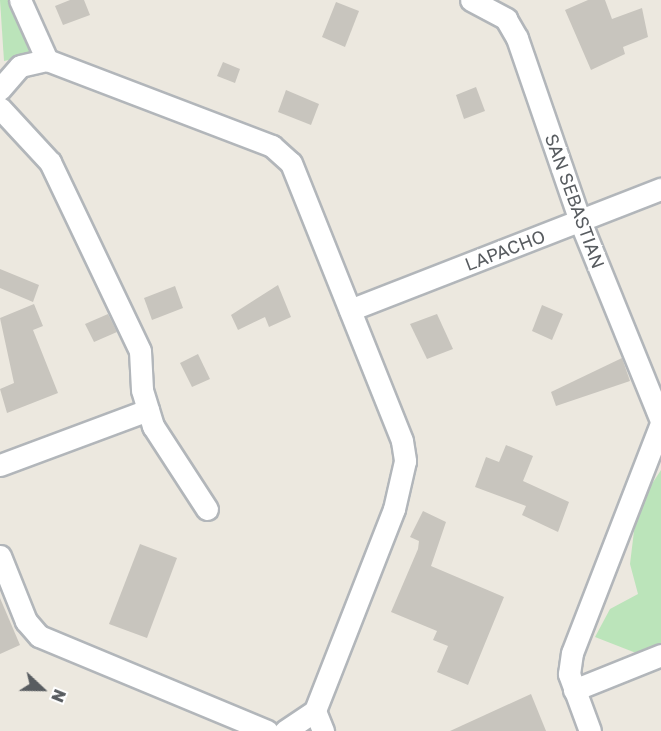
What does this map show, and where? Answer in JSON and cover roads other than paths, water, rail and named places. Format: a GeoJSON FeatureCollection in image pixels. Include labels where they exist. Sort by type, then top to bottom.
{"type":"FeatureCollection","features":[{"type":"Feature","properties":{"kind":"street"},"geometry":{"type":"LineString","coordinates":[[20,0],[47,60]]}},
{"type":"Feature","properties":{"kind":"street","name":"SAN SEBASTIAN"},"geometry":{"type":"LineString","coordinates":[[490,2],[517,38],[580,221],[661,422],[572,653],[574,690],[590,731]]}},
{"type":"Feature","properties":{"kind":"street"},"geometry":{"type":"LineString","coordinates":[[0,89],[20,66],[47,60],[284,154],[350,310],[405,461],[394,509],[315,711],[285,731]]}},
{"type":"Feature","properties":{"kind":"street"},"geometry":{"type":"LineString","coordinates":[[0,108],[50,162],[75,210],[140,351],[148,410],[207,509]]}},
{"type":"Feature","properties":{"kind":"street","name":"LAPACHO"},"geometry":{"type":"LineString","coordinates":[[350,310],[661,189]]}},
{"type":"Feature","properties":{"kind":"street"},"geometry":{"type":"LineString","coordinates":[[0,465],[148,410]]}},
{"type":"Feature","properties":{"kind":"street"},"geometry":{"type":"LineString","coordinates":[[0,556],[26,621],[39,636],[267,731]]}},
{"type":"Feature","properties":{"kind":"street"},"geometry":{"type":"LineString","coordinates":[[574,690],[661,655]]}},
{"type":"Feature","properties":{"kind":"street"},"geometry":{"type":"LineString","coordinates":[[315,711],[323,731]]}}]}
